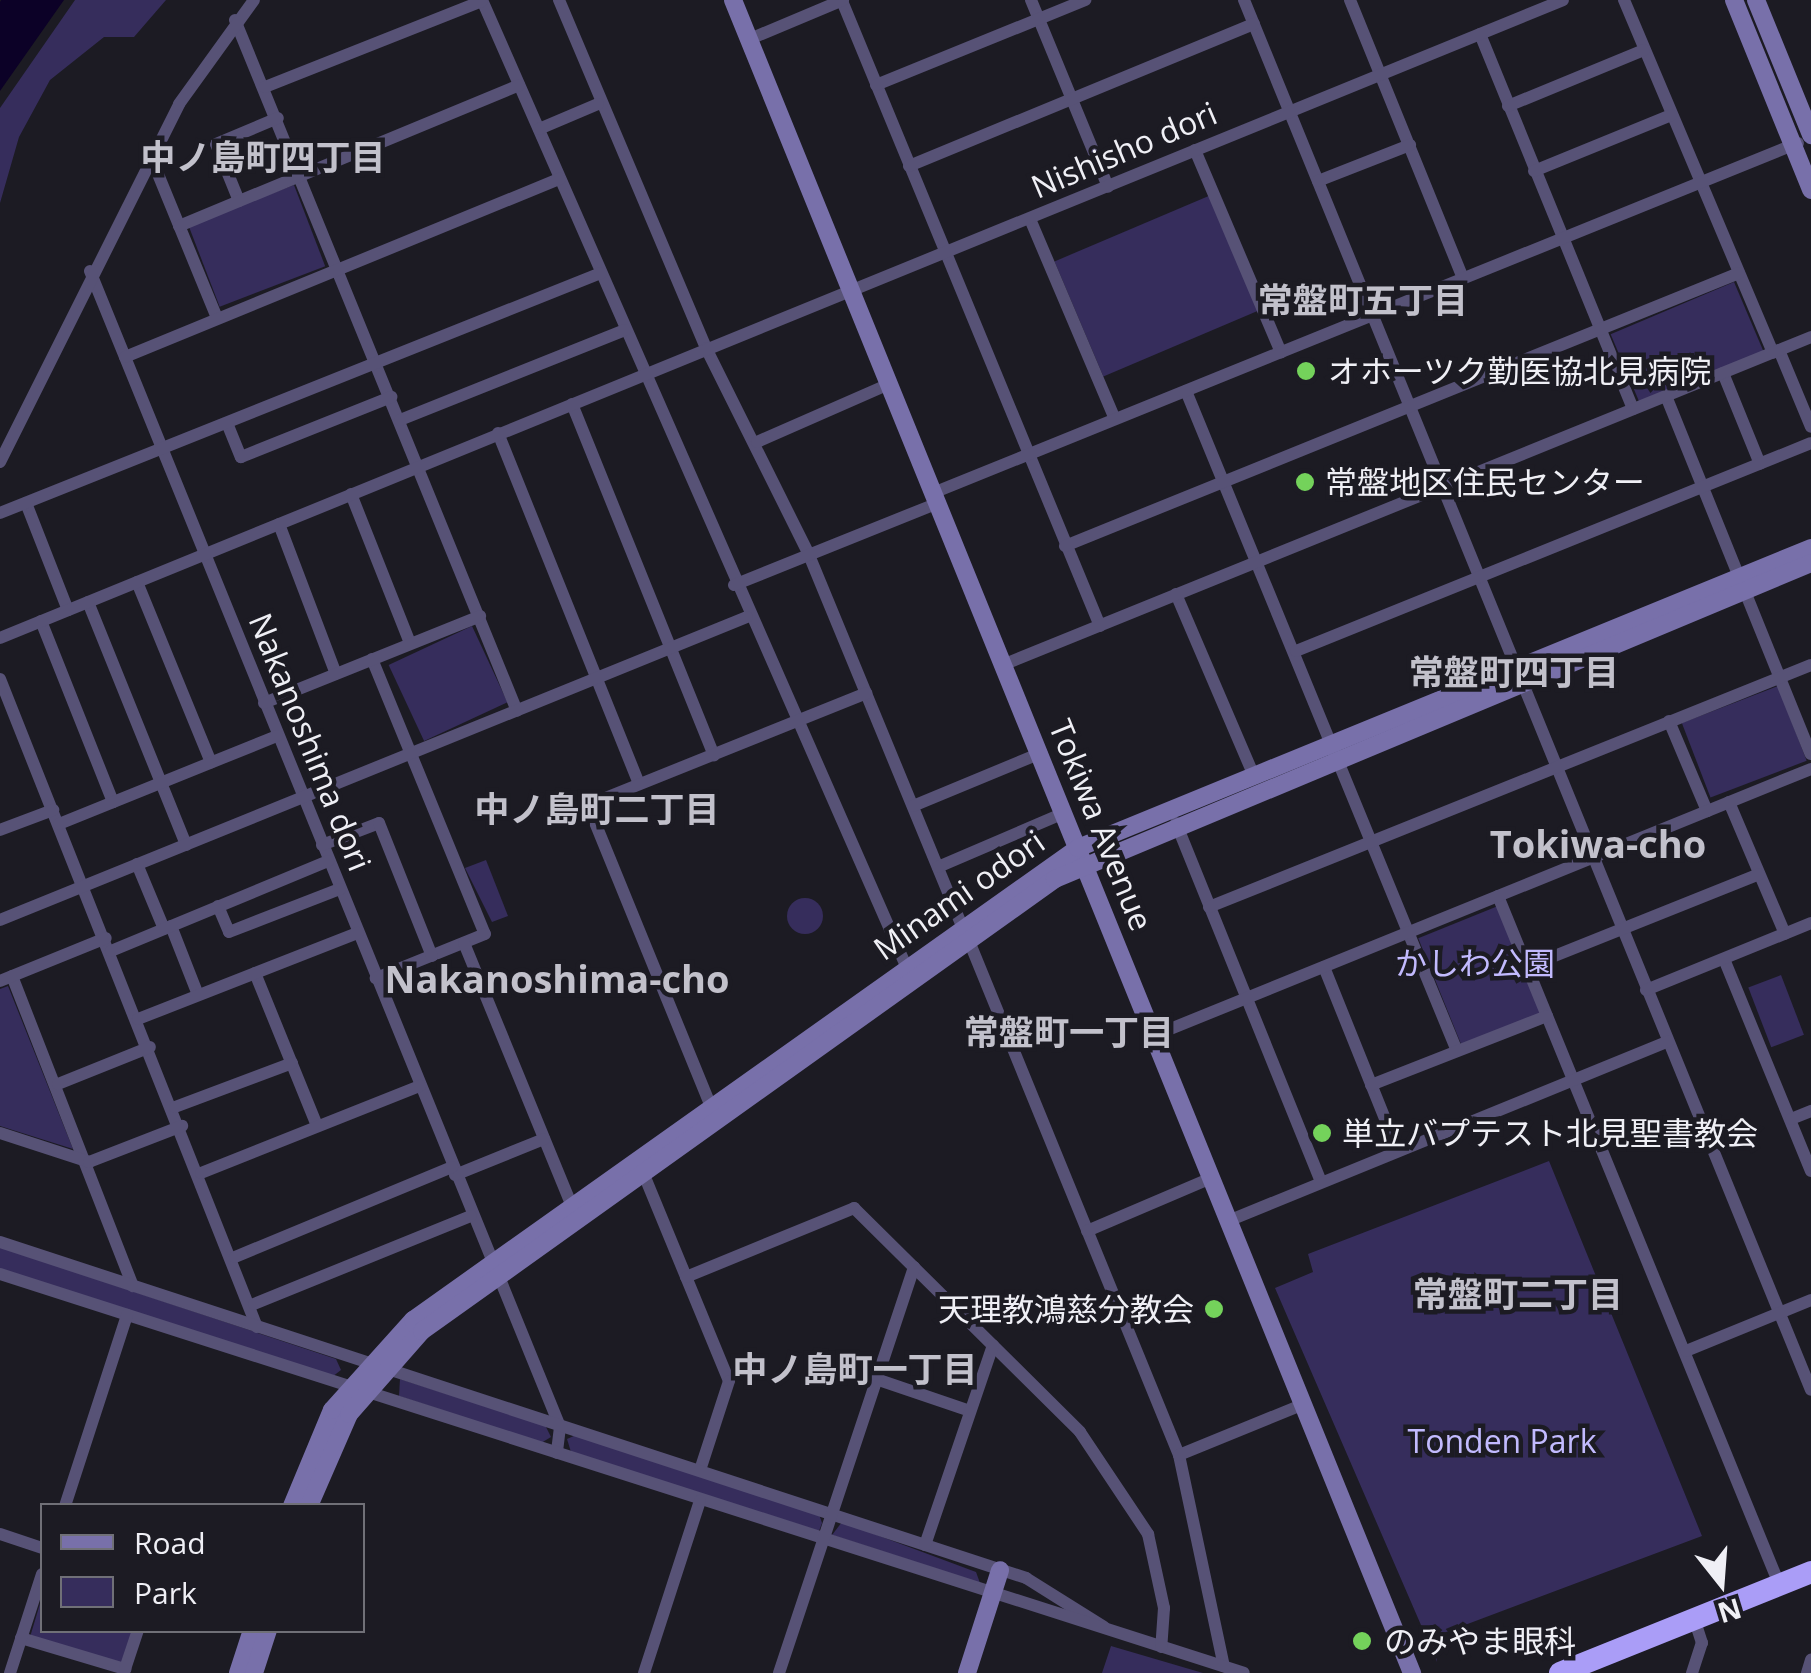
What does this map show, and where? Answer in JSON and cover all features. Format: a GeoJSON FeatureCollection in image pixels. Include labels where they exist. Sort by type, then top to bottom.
{"type":"FeatureCollection","features":[{"type":"Feature","properties":{"kind":"highway"},"geometry":{"type":"LineString","coordinates":[[1567,1672],[1811,1572]]}},
{"type":"Feature","properties":{"kind":"street"},"geometry":{"type":"LineString","coordinates":[[0,462],[90,271],[151,156],[235,20],[254,0]]}},
{"type":"Feature","properties":{"kind":"street"},"geometry":{"type":"LineString","coordinates":[[265,87],[482,0],[792,723],[907,968]]}},
{"type":"Feature","properties":{"kind":"street"},"geometry":{"type":"LineString","coordinates":[[559,0],[598,104],[706,348],[757,442],[809,555],[1179,1456],[1224,1666]]}},
{"type":"Feature","properties":{"kind":"street","name":"Tokiwa Avenue"},"geometry":{"type":"LineString","coordinates":[[733,0],[1006,664],[1412,1673]]}},
{"type":"Feature","properties":{"kind":"street"},"geometry":{"type":"LineString","coordinates":[[750,39],[842,0],[1026,455],[1100,626]]}},
{"type":"Feature","properties":{"kind":"street"},"geometry":{"type":"LineString","coordinates":[[1031,0],[1108,186]]}},
{"type":"Feature","properties":{"kind":"street"},"geometry":{"type":"LineString","coordinates":[[876,85],[1086,0]]}},
{"type":"Feature","properties":{"kind":"street"},"geometry":{"type":"LineString","coordinates":[[1244,0],[1482,575],[1555,768],[1811,1390]]}},
{"type":"Feature","properties":{"kind":"street"},"geometry":{"type":"LineString","coordinates":[[1350,0],[1463,278]]}},
{"type":"Feature","properties":{"kind":"street","name":"Nishisho dori"},"geometry":{"type":"LineString","coordinates":[[706,348],[1480,34],[1535,5],[1563,0]]}},
{"type":"Feature","properties":{"kind":"street"},"geometry":{"type":"LineString","coordinates":[[1624,0],[1739,273],[1811,427]]}},
{"type":"Feature","properties":{"kind":"street"},"geometry":{"type":"LineString","coordinates":[[1734,0],[1811,190]]}},
{"type":"Feature","properties":{"kind":"street"},"geometry":{"type":"LineString","coordinates":[[734,585],[809,555],[1026,455],[1811,136],[1756,0]]}},
{"type":"Feature","properties":{"kind":"street"},"geometry":{"type":"LineString","coordinates":[[235,20],[340,268],[517,711]]}},
{"type":"Feature","properties":{"kind":"street"},"geometry":{"type":"LineString","coordinates":[[910,166],[1254,24]]}},
{"type":"Feature","properties":{"kind":"street"},"geometry":{"type":"LineString","coordinates":[[1480,34],[1633,409]]}},
{"type":"Feature","properties":{"kind":"street"},"geometry":{"type":"LineString","coordinates":[[1508,106],[1644,50]]}},
{"type":"Feature","properties":{"kind":"street"},"geometry":{"type":"LineString","coordinates":[[180,226],[519,85]]}},
{"type":"Feature","properties":{"kind":"street"},"geometry":{"type":"LineString","coordinates":[[539,129],[598,104]]}},
{"type":"Feature","properties":{"kind":"street"},"geometry":{"type":"LineString","coordinates":[[1534,171],[1671,115]]}},
{"type":"Feature","properties":{"kind":"street"},"geometry":{"type":"LineString","coordinates":[[239,202],[216,144],[278,118]]}},
{"type":"Feature","properties":{"kind":"street"},"geometry":{"type":"LineString","coordinates":[[1318,182],[1410,145]]}},
{"type":"Feature","properties":{"kind":"street"},"geometry":{"type":"LineString","coordinates":[[1195,150],[1281,353]]}},
{"type":"Feature","properties":{"kind":"street"},"geometry":{"type":"LineString","coordinates":[[151,156],[217,318]]}},
{"type":"Feature","properties":{"kind":"street"},"geometry":{"type":"LineString","coordinates":[[125,357],[560,179]]}},
{"type":"Feature","properties":{"kind":"street"},"geometry":{"type":"LineString","coordinates":[[1030,219],[1115,419]]}},
{"type":"Feature","properties":{"kind":"street","name":"Nakanoshima dori"},"geometry":{"type":"LineString","coordinates":[[90,271],[560,1427],[557,1453]]}},
{"type":"Feature","properties":{"kind":"street"},"geometry":{"type":"LineString","coordinates":[[0,513],[601,273]]}},
{"type":"Feature","properties":{"kind":"street"},"geometry":{"type":"LineString","coordinates":[[1066,546],[1739,273]]}},
{"type":"Feature","properties":{"kind":"street"},"geometry":{"type":"LineString","coordinates":[[400,420],[626,330]]}},
{"type":"Feature","properties":{"kind":"street"},"geometry":{"type":"LineString","coordinates":[[1006,664],[1811,338]]}},
{"type":"Feature","properties":{"kind":"street"},"geometry":{"type":"LineString","coordinates":[[0,638],[706,348]]}},
{"type":"Feature","properties":{"kind":"street"},"geometry":{"type":"LineString","coordinates":[[1723,372],[1760,464]]}},
{"type":"Feature","properties":{"kind":"street"},"geometry":{"type":"LineString","coordinates":[[757,442],[890,384]]}},
{"type":"Feature","properties":{"kind":"street"},"geometry":{"type":"LineString","coordinates":[[1186,390],[1336,748],[1370,842],[1457,1052]]}},
{"type":"Feature","properties":{"kind":"street"},"geometry":{"type":"LineString","coordinates":[[1666,396],[1746,581],[1811,754]]}},
{"type":"Feature","properties":{"kind":"street"},"geometry":{"type":"LineString","coordinates":[[227,423],[240,457],[390,397]]}},
{"type":"Feature","properties":{"kind":"street"},"geometry":{"type":"LineString","coordinates":[[572,404],[714,755]]}},
{"type":"Feature","properties":{"kind":"street"},"geometry":{"type":"LineString","coordinates":[[498,433],[640,784]]}},
{"type":"Feature","properties":{"kind":"street"},"geometry":{"type":"LineString","coordinates":[[1296,651],[1811,443]]}},
{"type":"Feature","properties":{"kind":"street"},"geometry":{"type":"LineString","coordinates":[[351,494],[410,644]]}},
{"type":"Feature","properties":{"kind":"street"},"geometry":{"type":"LineString","coordinates":[[26,503],[68,610]]}},
{"type":"Feature","properties":{"kind":"street"},"geometry":{"type":"LineString","coordinates":[[279,524],[336,674]]}},
{"type":"Feature","properties":{"kind":"street","name":"Minami odori"},"geometry":{"type":"LineString","coordinates":[[1081,856],[1176,824],[1336,748],[1746,581],[1811,548]]}},
{"type":"Feature","properties":{"kind":"street","name":"Minami odori"},"geometry":{"type":"LineString","coordinates":[[1746,581],[1811,562]]}},
{"type":"Feature","properties":{"kind":"street"},"geometry":{"type":"LineString","coordinates":[[137,582],[211,762]]}},
{"type":"Feature","properties":{"kind":"street"},"geometry":{"type":"LineString","coordinates":[[1176,594],[1253,774]]}},
{"type":"Feature","properties":{"kind":"street"},"geometry":{"type":"LineString","coordinates":[[88,602],[186,845]]}},
{"type":"Feature","properties":{"kind":"street"},"geometry":{"type":"LineString","coordinates":[[264,703],[480,616]]}},
{"type":"Feature","properties":{"kind":"street"},"geometry":{"type":"LineString","coordinates":[[0,920],[748,617]]}},
{"type":"Feature","properties":{"kind":"street"},"geometry":{"type":"LineString","coordinates":[[42,621],[113,802]]}},
{"type":"Feature","properties":{"kind":"street"},"geometry":{"type":"LineString","coordinates":[[372,659],[485,934],[376,978]]}},
{"type":"Feature","properties":{"kind":"street"},"geometry":{"type":"LineString","coordinates":[[1209,907],[1811,666]]}},
{"type":"Feature","properties":{"kind":"street"},"geometry":{"type":"LineString","coordinates":[[0,679],[254,1304],[257,1327]]}},
{"type":"Feature","properties":{"kind":"street"},"geometry":{"type":"LineString","coordinates":[[714,1114],[588,805],[866,693]]}},
{"type":"Feature","properties":{"kind":"street"},"geometry":{"type":"LineString","coordinates":[[1669,721],[1707,811]]}},
{"type":"Feature","properties":{"kind":"street"},"geometry":{"type":"LineString","coordinates":[[59,824],[277,736]]}},
{"type":"Feature","properties":{"kind":"street","name":"Minami odori"},"geometry":{"type":"LineString","coordinates":[[495,1271],[1081,856],[1253,774],[1336,748]]}},
{"type":"Feature","properties":{"kind":"street"},"geometry":{"type":"LineString","coordinates":[[913,806],[1041,754]]}},
{"type":"Feature","properties":{"kind":"street"},"geometry":{"type":"LineString","coordinates":[[1153,1036],[1811,770]]}},
{"type":"Feature","properties":{"kind":"street"},"geometry":{"type":"LineString","coordinates":[[1730,802],[1785,934]]}},
{"type":"Feature","properties":{"kind":"street"},"geometry":{"type":"LineString","coordinates":[[0,830],[53,810]]}},
{"type":"Feature","properties":{"kind":"street"},"geometry":{"type":"LineString","coordinates":[[938,867],[1064,813]]}},
{"type":"Feature","properties":{"kind":"street"},"geometry":{"type":"LineString","coordinates":[[322,844],[378,823],[432,956]]}},
{"type":"Feature","properties":{"kind":"street"},"geometry":{"type":"LineString","coordinates":[[1176,824],[1321,1182]]}},
{"type":"Feature","properties":{"kind":"street"},"geometry":{"type":"LineString","coordinates":[[133,1286],[58,1084],[6,978],[168,928],[328,860]]}},
{"type":"Feature","properties":{"kind":"street"},"geometry":{"type":"LineString","coordinates":[[137,864],[198,996]]}},
{"type":"Feature","properties":{"kind":"street"},"geometry":{"type":"LineString","coordinates":[[1527,967],[1759,874]]}},
{"type":"Feature","properties":{"kind":"street"},"geometry":{"type":"LineString","coordinates":[[218,906],[229,932],[340,889]]}},
{"type":"Feature","properties":{"kind":"street"},"geometry":{"type":"LineString","coordinates":[[1498,896],[1546,1016],[1577,1080],[1779,1584]]}},
{"type":"Feature","properties":{"kind":"street"},"geometry":{"type":"LineString","coordinates":[[1646,990],[1811,923]]}},
{"type":"Feature","properties":{"kind":"street"},"geometry":{"type":"LineString","coordinates":[[138,1019],[358,933]]}},
{"type":"Feature","properties":{"kind":"street","name":"Minami odori"},"geometry":{"type":"LineString","coordinates":[[714,1114],[907,968],[966,935]]}},
{"type":"Feature","properties":{"kind":"street"},"geometry":{"type":"LineString","coordinates":[[464,943],[572,1206]]}},
{"type":"Feature","properties":{"kind":"street"},"geometry":{"type":"LineString","coordinates":[[1724,958],[1811,1171]]}},
{"type":"Feature","properties":{"kind":"street"},"geometry":{"type":"LineString","coordinates":[[1324,966],[1398,1150]]}},
{"type":"Feature","properties":{"kind":"street"},"geometry":{"type":"LineString","coordinates":[[255,973],[317,1126]]}},
{"type":"Feature","properties":{"kind":"street"},"geometry":{"type":"LineString","coordinates":[[1371,1086],[1546,1016]]}},
{"type":"Feature","properties":{"kind":"street"},"geometry":{"type":"LineString","coordinates":[[1228,1221],[1668,1041]]}},
{"type":"Feature","properties":{"kind":"street"},"geometry":{"type":"LineString","coordinates":[[58,1084],[150,1047]]}},
{"type":"Feature","properties":{"kind":"street"},"geometry":{"type":"LineString","coordinates":[[174,1107],[292,1063]]}},
{"type":"Feature","properties":{"kind":"street"},"geometry":{"type":"LineString","coordinates":[[201,1174],[420,1086]]}},
{"type":"Feature","properties":{"kind":"street"},"geometry":{"type":"LineString","coordinates":[[1791,1120],[1811,1111]]}},
{"type":"Feature","properties":{"kind":"street"},"geometry":{"type":"LineString","coordinates":[[0,1133],[89,1162],[182,1126]]}},
{"type":"Feature","properties":{"kind":"street"},"geometry":{"type":"LineString","coordinates":[[235,1258],[453,1171],[544,1140]]}},
{"type":"Feature","properties":{"kind":"street"},"geometry":{"type":"LineString","coordinates":[[640,1166],[729,1381],[700,1470]]}},
{"type":"Feature","properties":{"kind":"street","name":"Minami odori"},"geometry":{"type":"LineString","coordinates":[[294,1503],[357,1390],[378,1364],[572,1206],[640,1166]]}},
{"type":"Feature","properties":{"kind":"street"},"geometry":{"type":"LineString","coordinates":[[1087,1231],[1211,1178]]}},
{"type":"Feature","properties":{"kind":"street"},"geometry":{"type":"LineString","coordinates":[[686,1277],[854,1208],[1080,1432],[1148,1534],[1164,1608],[1161,1647]]}},
{"type":"Feature","properties":{"kind":"street"},"geometry":{"type":"LineString","coordinates":[[254,1304],[471,1216]]}},
{"type":"Feature","properties":{"kind":"street"},"geometry":{"type":"LineString","coordinates":[[0,1242],[1000,1570],[1112,1633]]}},
{"type":"Feature","properties":{"kind":"street"},"geometry":{"type":"LineString","coordinates":[[779,1673],[914,1267]]}},
{"type":"Feature","properties":{"kind":"street"},"geometry":{"type":"LineString","coordinates":[[0,1274],[992,1598],[1244,1673]]}},
{"type":"Feature","properties":{"kind":"street"},"geometry":{"type":"LineString","coordinates":[[1686,1351],[1811,1300]]}},
{"type":"Feature","properties":{"kind":"street"},"geometry":{"type":"LineString","coordinates":[[66,1503],[127,1315]]}},
{"type":"Feature","properties":{"kind":"street"},"geometry":{"type":"LineString","coordinates":[[925,1545],[993,1345]]}},
{"type":"Feature","properties":{"kind":"street"},"geometry":{"type":"LineString","coordinates":[[876,1379],[970,1411]]}},
{"type":"Feature","properties":{"kind":"street","name":"Minami odori"},"geometry":{"type":"LineString","coordinates":[[310,1503],[357,1390]]}},
{"type":"Feature","properties":{"kind":"street"},"geometry":{"type":"LineString","coordinates":[[1179,1456],[1304,1404]]}},
{"type":"Feature","properties":{"kind":"street"},"geometry":{"type":"LineString","coordinates":[[644,1673],[700,1501]]}},
{"type":"Feature","properties":{"kind":"street"},"geometry":{"type":"LineString","coordinates":[[0,1534],[40,1547]]}},
{"type":"Feature","properties":{"kind":"street"},"geometry":{"type":"LineString","coordinates":[[967,1673],[1000,1570]]}},
{"type":"Feature","properties":{"kind":"street"},"geometry":{"type":"LineString","coordinates":[[8,1667],[40,1580]]}},
{"type":"Feature","properties":{"kind":"street"},"geometry":{"type":"LineString","coordinates":[[1692,1673],[1702,1643],[1694,1619]]}},
{"type":"Feature","properties":{"kind":"street"},"geometry":{"type":"LineString","coordinates":[[21,1638],[125,1669],[137,1633]]}},
{"type":"Feature","properties":{"kind":"street"},"geometry":{"type":"LineString","coordinates":[[238,1673],[251,1633]]}},
{"type":"Feature","properties":{"kind":"street"},"geometry":{"type":"LineString","coordinates":[[254,1673],[267,1633]]}},
{"type":"Feature","properties":{"kind":"street"},"geometry":{"type":"LineString","coordinates":[[1807,1673],[1811,1660]]}},
{"type":"Feature","properties":{"kind":"green space"},"geometry":{"type":"Polygon","coordinates":[[[75,0],[166,0],[134,37],[104,37],[50,80],[19,137],[0,203],[0,108],[75,0]]]}},
{"type":"Feature","properties":{"kind":"green space"},"geometry":{"type":"Polygon","coordinates":[[[294,185],[325,266],[220,307],[189,225],[294,185]]]}},
{"type":"Feature","properties":{"kind":"green space"},"geometry":{"type":"Polygon","coordinates":[[[1211,195],[1260,310],[1103,376],[1055,261],[1211,195]]]}},
{"type":"Feature","properties":{"kind":"green space"},"geometry":{"type":"Polygon","coordinates":[[[1734,282],[1763,351],[1640,403],[1611,334],[1734,282]]]}},
{"type":"Feature","properties":{"kind":"green space"},"geometry":{"type":"Polygon","coordinates":[[[472,626],[507,702],[424,741],[389,665],[472,626]]]}},
{"type":"Feature","properties":{"kind":"green space"},"geometry":{"type":"Polygon","coordinates":[[[1778,686],[1807,761],[1711,798],[1682,723],[1778,686]]]}},
{"type":"Feature","properties":{"kind":"green space"},"geometry":{"type":"Polygon","coordinates":[[[486,860],[508,916],[492,922],[465,868],[486,860]]]}},
{"type":"Feature","properties":{"kind":"green space"},"geometry":{"type":"Polygon","coordinates":[[[805,898],[818,903],[823,916],[818,929],[805,934],[792,929],[787,916],[792,903],[805,898]]]}},
{"type":"Feature","properties":{"kind":"green space","name":"かしわ公園"},"geometry":{"type":"Polygon","coordinates":[[[1498,906],[1541,1014],[1462,1046],[1418,938],[1498,906]]]}},
{"type":"Feature","properties":{"kind":"green space"},"geometry":{"type":"Polygon","coordinates":[[[1781,975],[1804,1035],[1771,1047],[1748,988],[1781,975]]]}},
{"type":"Feature","properties":{"kind":"green space"},"geometry":{"type":"Polygon","coordinates":[[[8,986],[73,1149],[0,1126],[0,989],[8,986]]]}},
{"type":"Feature","properties":{"kind":"green space","name":"Tonden Park"},"geometry":{"type":"Polygon","coordinates":[[[1549,1161],[1702,1536],[1433,1637],[1437,1662],[1275,1288],[1313,1272],[1308,1254],[1549,1161]]]}},
{"type":"Feature","properties":{"kind":"green space"},"geometry":{"type":"Polygon","coordinates":[[[0,1247],[336,1359],[341,1370],[332,1377],[0,1270],[0,1247]]]}},
{"type":"Feature","properties":{"kind":"green space"},"geometry":{"type":"Polygon","coordinates":[[[400,1379],[545,1425],[551,1437],[541,1443],[399,1396],[400,1379]]]}},
{"type":"Feature","properties":{"kind":"green space"},"geometry":{"type":"Polygon","coordinates":[[[576,1435],[819,1514],[819,1531],[571,1452],[567,1439],[576,1435]]]}},
{"type":"Feature","properties":{"kind":"green space"},"geometry":{"type":"Polygon","coordinates":[[[842,1522],[976,1572],[980,1583],[832,1535],[842,1522]]]}},
{"type":"Feature","properties":{"kind":"green space"},"geometry":{"type":"Polygon","coordinates":[[[40,1604],[40,1633],[132,1633],[122,1665],[30,1637],[40,1604]]]}},
{"type":"Feature","properties":{"kind":"green space"},"geometry":{"type":"Polygon","coordinates":[[[1111,1646],[1203,1673],[1102,1673],[1111,1646]]]}},
{"type":"Feature","properties":{"kind":"shaded area"},"geometry":{"type":"Polygon","coordinates":[[[64,0],[0,91],[0,2],[64,0]]]}},
{"type":"Feature","properties":{"kind":"place","name":"オホーツク勤医協北見病院"},"geometry":{"type":"Point","coordinates":[1306,371]}},
{"type":"Feature","properties":{"kind":"place","name":"常盤地区住民センター"},"geometry":{"type":"Point","coordinates":[1305,482]}},
{"type":"Feature","properties":{"kind":"place","name":"単立バプテスト北見聖書教会"},"geometry":{"type":"Point","coordinates":[1322,1133]}},
{"type":"Feature","properties":{"kind":"place","name":"天理教鴻慈分教会"},"geometry":{"type":"Point","coordinates":[1214,1309]}},
{"type":"Feature","properties":{"kind":"place","name":"のみやま眼科"},"geometry":{"type":"Point","coordinates":[1362,1641]}},
{"type":"Feature","properties":{"kind":"district","name":"中ノ島町四丁目"},"geometry":{"type":"Point","coordinates":[263,157]}},
{"type":"Feature","properties":{"kind":"district","name":"常盤町五丁目"},"geometry":{"type":"Point","coordinates":[1363,300]}},
{"type":"Feature","properties":{"kind":"district","name":"常盤町四丁目"},"geometry":{"type":"Point","coordinates":[1514,672]}},
{"type":"Feature","properties":{"kind":"district","name":"中ノ島町二丁目"},"geometry":{"type":"Point","coordinates":[597,809]}},
{"type":"Feature","properties":{"kind":"district","name":"Tokiwa-cho"},"geometry":{"type":"Point","coordinates":[1598,844]}},
{"type":"Feature","properties":{"kind":"district","name":"Nakanoshima-cho"},"geometry":{"type":"Point","coordinates":[557,979]}},
{"type":"Feature","properties":{"kind":"district","name":"常盤町一丁目"},"geometry":{"type":"Point","coordinates":[1069,1032]}},
{"type":"Feature","properties":{"kind":"district","name":"常盤町二丁目"},"geometry":{"type":"Point","coordinates":[1518,1294]}},
{"type":"Feature","properties":{"kind":"district","name":"中ノ島町一丁目"},"geometry":{"type":"Point","coordinates":[855,1369]}}]}
